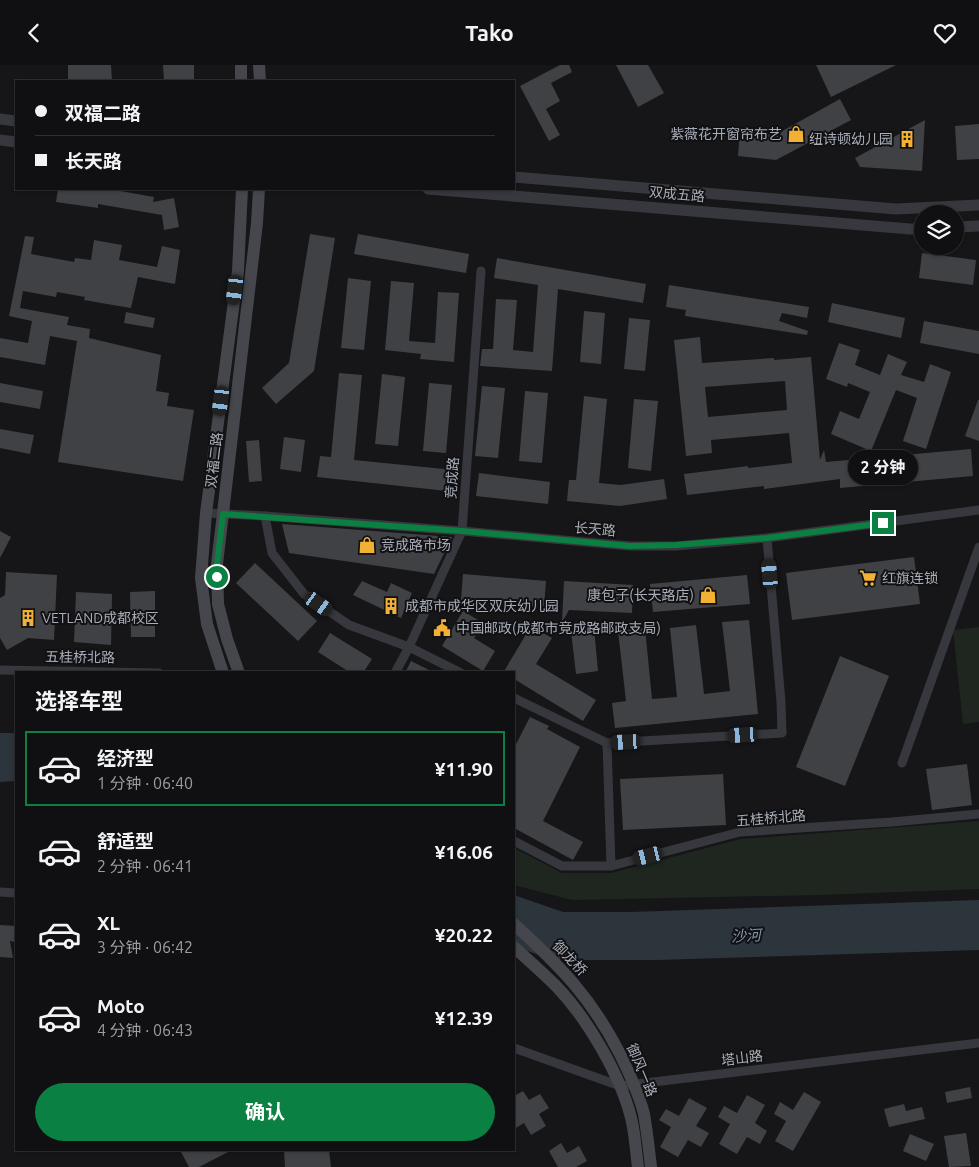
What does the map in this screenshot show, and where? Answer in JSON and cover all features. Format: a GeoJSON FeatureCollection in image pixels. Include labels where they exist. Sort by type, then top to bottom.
{"type":"FeatureCollection","features":[{"type":"Feature","properties":{"kind":"main road"},"geometry":{"type":"LineString","coordinates":[[241,65],[241,80]]}},
{"type":"Feature","properties":{"kind":"main road"},"geometry":{"type":"LineString","coordinates":[[259,65],[260,80]]}},
{"type":"Feature","properties":{"kind":"main road","name":"双福二路"},"geometry":{"type":"LineString","coordinates":[[222,671],[206,624],[201,578],[206,513],[238,271],[242,190]]}},
{"type":"Feature","properties":{"kind":"main road","name":"双福二路"},"geometry":{"type":"LineString","coordinates":[[238,671],[218,605],[217,564],[260,190]]}},
{"type":"Feature","properties":{"kind":"main road","name":"御龙桥"},"geometry":{"type":"LineString","coordinates":[[515,925],[571,979],[599,1017]]}},
{"type":"Feature","properties":{"kind":"main road","name":"御风一路"},"geometry":{"type":"LineString","coordinates":[[515,948],[556,987],[584,1021],[620,1086],[632,1121],[638,1167]]}},
{"type":"Feature","properties":{"kind":"main road","name":"御风一路"},"geometry":{"type":"LineString","coordinates":[[599,1017],[634,1085],[644,1113],[651,1167]]}},
{"type":"Feature","properties":{"kind":"street"},"geometry":{"type":"LineString","coordinates":[[0,119],[15,121]]}},
{"type":"Feature","properties":{"kind":"street"},"geometry":{"type":"LineString","coordinates":[[0,140],[15,142]]}},
{"type":"Feature","properties":{"kind":"street","name":"双成五路"},"geometry":{"type":"LineString","coordinates":[[515,177],[896,209],[979,205]]}},
{"type":"Feature","properties":{"kind":"street","name":"双成五路"},"geometry":{"type":"LineString","coordinates":[[440,190],[914,229]]}},
{"type":"Feature","properties":{"kind":"street"},"geometry":{"type":"LineString","coordinates":[[964,227],[979,226]]}},
{"type":"Feature","properties":{"kind":"street","name":"竞成路"},"geometry":{"type":"LineString","coordinates":[[396,671],[462,531],[481,271]]}},
{"type":"Feature","properties":{"kind":"street","name":"长天路"},"geometry":{"type":"LineString","coordinates":[[206,513],[462,531],[630,546],[676,545],[767,538],[979,510]]}},
{"type":"Feature","properties":{"kind":"street"},"geometry":{"type":"LineString","coordinates":[[265,516],[272,553],[304,594],[348,625],[408,647],[457,671]]}},
{"type":"Feature","properties":{"kind":"street"},"geometry":{"type":"LineString","coordinates":[[515,698],[607,743],[782,733],[767,538]]}},
{"type":"Feature","properties":{"kind":"street"},"geometry":{"type":"LineString","coordinates":[[902,763],[979,547]]}},
{"type":"Feature","properties":{"kind":"street","name":"五桂桥北路"},"geometry":{"type":"LineString","coordinates":[[0,670],[53,671]]}},
{"type":"Feature","properties":{"kind":"street"},"geometry":{"type":"LineString","coordinates":[[607,743],[611,866]]}},
{"type":"Feature","properties":{"kind":"street","name":"五桂桥北路"},"geometry":{"type":"LineString","coordinates":[[515,842],[562,866],[611,866],[740,833],[979,814]]}},
{"type":"Feature","properties":{"kind":"street"},"geometry":{"type":"LineString","coordinates":[[0,892],[15,893]]}},
{"type":"Feature","properties":{"kind":"street","name":"塔山路"},"geometry":{"type":"LineString","coordinates":[[515,1048],[620,1086],[979,1043]]}},
{"type":"Feature","properties":{"kind":"shaded area"},"geometry":{"type":"Polygon","coordinates":[[[979,627],[979,722],[963,724],[953,630],[979,627]]]}},
{"type":"Feature","properties":{"kind":"shaded area"},"geometry":{"type":"Polygon","coordinates":[[[979,821],[979,889],[819,895],[572,900],[515,885],[515,849],[562,873],[611,873],[741,839],[979,821]]]}},
{"type":"Feature","properties":{"kind":"water"},"geometry":{"type":"Polygon","coordinates":[[[0,733],[15,733],[15,781],[0,782],[0,733]]]}},
{"type":"Feature","properties":{"kind":"water","name":"沙河"},"geometry":{"type":"Polygon","coordinates":[[[515,895],[563,912],[631,912],[979,900],[979,950],[657,960],[553,960],[515,946],[515,895]]]}},
{"type":"Feature","properties":{"kind":"building"},"geometry":{"type":"Polygon","coordinates":[[[68,65],[111,65],[112,80],[68,80],[68,65]]]}},
{"type":"Feature","properties":{"kind":"building"},"geometry":{"type":"Polygon","coordinates":[[[163,65],[194,65],[194,80],[164,80],[163,65]]]}},
{"type":"Feature","properties":{"kind":"building"},"geometry":{"type":"Polygon","coordinates":[[[560,65],[569,65],[572,72],[551,83],[560,101],[546,109],[560,135],[549,141],[520,86],[560,65]]]}},
{"type":"Feature","properties":{"kind":"building"},"geometry":{"type":"Polygon","coordinates":[[[616,65],[648,65],[664,93],[638,107],[616,65]]]}},
{"type":"Feature","properties":{"kind":"building"},"geometry":{"type":"Polygon","coordinates":[[[816,65],[896,65],[831,97],[816,65]]]}},
{"type":"Feature","properties":{"kind":"building"},"geometry":{"type":"Polygon","coordinates":[[[840,99],[851,120],[776,160],[738,156],[740,128],[775,135],[840,99]]]}},
{"type":"Feature","properties":{"kind":"building","name":"纽诗顿幼儿园"},"geometry":{"type":"Polygon","coordinates":[[[925,120],[922,171],[860,167],[855,158],[925,120]]]}},
{"type":"Feature","properties":{"kind":"building"},"geometry":{"type":"Polygon","coordinates":[[[979,124],[979,159],[957,160],[955,126],[979,124]]]}},
{"type":"Feature","properties":{"kind":"building"},"geometry":{"type":"Polygon","coordinates":[[[58,190],[115,190],[154,197],[153,202],[174,198],[179,227],[164,230],[162,215],[98,204],[98,208],[56,202],[58,190]]]}},
{"type":"Feature","properties":{"kind":"building"},"geometry":{"type":"Polygon","coordinates":[[[310,234],[335,238],[314,371],[276,404],[262,388],[289,363],[310,234]]]}},
{"type":"Feature","properties":{"kind":"building"},"geometry":{"type":"Polygon","coordinates":[[[358,234],[469,254],[466,273],[354,254],[358,234]]]}},
{"type":"Feature","properties":{"kind":"building"},"geometry":{"type":"Polygon","coordinates":[[[25,236],[34,237],[31,254],[74,262],[75,258],[91,260],[94,240],[122,245],[119,260],[157,267],[162,246],[180,250],[175,284],[138,277],[131,308],[84,300],[85,297],[57,292],[56,297],[23,291],[20,308],[69,317],[67,325],[90,329],[89,338],[161,355],[156,391],[169,393],[167,406],[194,410],[183,481],[58,462],[77,341],[50,336],[45,365],[0,357],[0,338],[28,343],[32,321],[9,316],[25,236]]]}},
{"type":"Feature","properties":{"kind":"building"},"geometry":{"type":"Polygon","coordinates":[[[922,255],[976,260],[973,285],[919,278],[922,255]]]}},
{"type":"Feature","properties":{"kind":"building"},"geometry":{"type":"Polygon","coordinates":[[[497,258],[646,284],[643,303],[558,289],[552,371],[480,366],[482,349],[493,349],[496,299],[517,300],[513,350],[533,352],[538,285],[494,278],[497,258]]]}},
{"type":"Feature","properties":{"kind":"building"},"geometry":{"type":"Polygon","coordinates":[[[348,278],[371,281],[364,350],[341,348],[348,278]]]}},
{"type":"Feature","properties":{"kind":"building"},"geometry":{"type":"Polygon","coordinates":[[[391,281],[414,283],[409,341],[435,343],[438,292],[459,293],[454,362],[420,359],[421,354],[385,350],[391,281]]]}},
{"type":"Feature","properties":{"kind":"building"},"geometry":{"type":"Polygon","coordinates":[[[669,285],[809,307],[807,318],[782,313],[779,321],[808,331],[807,335],[685,316],[686,310],[666,307],[669,285]]]}},
{"type":"Feature","properties":{"kind":"building"},"geometry":{"type":"Polygon","coordinates":[[[832,303],[905,318],[901,338],[828,322],[832,303]]]}},
{"type":"Feature","properties":{"kind":"building"},"geometry":{"type":"Polygon","coordinates":[[[584,311],[605,313],[601,364],[580,362],[584,311]]]}},
{"type":"Feature","properties":{"kind":"building"},"geometry":{"type":"Polygon","coordinates":[[[126,312],[155,318],[153,328],[124,323],[126,312]]]}},
{"type":"Feature","properties":{"kind":"building"},"geometry":{"type":"Polygon","coordinates":[[[629,318],[650,320],[645,371],[624,369],[629,318]]]}},
{"type":"Feature","properties":{"kind":"building"},"geometry":{"type":"Polygon","coordinates":[[[924,321],[979,331],[979,354],[920,343],[924,321]]]}},
{"type":"Feature","properties":{"kind":"building"},"geometry":{"type":"Polygon","coordinates":[[[700,337],[702,363],[811,357],[820,460],[824,450],[826,462],[971,449],[973,476],[840,488],[840,479],[764,489],[764,486],[687,495],[684,474],[792,463],[789,433],[711,440],[712,453],[686,456],[674,340],[700,337]],[[785,381],[705,387],[708,417],[787,410],[785,381]]]}},
{"type":"Feature","properties":{"kind":"building"},"geometry":{"type":"Polygon","coordinates":[[[839,343],[860,350],[855,365],[880,375],[888,354],[907,362],[901,375],[924,382],[930,364],[951,372],[926,449],[903,441],[917,398],[896,390],[871,451],[831,434],[840,411],[859,419],[870,392],[848,383],[847,387],[826,379],[839,343]]]}},
{"type":"Feature","properties":{"kind":"building"},"geometry":{"type":"Polygon","coordinates":[[[339,373],[362,375],[354,460],[449,470],[447,491],[317,477],[320,456],[331,457],[339,373]]]}},
{"type":"Feature","properties":{"kind":"building"},"geometry":{"type":"Polygon","coordinates":[[[382,374],[405,377],[398,446],[375,444],[382,374]]]}},
{"type":"Feature","properties":{"kind":"building"},"geometry":{"type":"Polygon","coordinates":[[[0,383],[43,391],[40,409],[0,402],[0,383]]]}},
{"type":"Feature","properties":{"kind":"building"},"geometry":{"type":"Polygon","coordinates":[[[429,383],[452,385],[446,453],[423,451],[429,383]]]}},
{"type":"Feature","properties":{"kind":"building"},"geometry":{"type":"Polygon","coordinates":[[[482,386],[505,388],[498,458],[475,456],[482,386]]]}},
{"type":"Feature","properties":{"kind":"building"},"geometry":{"type":"Polygon","coordinates":[[[525,391],[548,393],[542,463],[519,461],[525,391]]]}},
{"type":"Feature","properties":{"kind":"building"},"geometry":{"type":"Polygon","coordinates":[[[584,396],[607,399],[599,483],[621,485],[664,479],[667,499],[620,506],[567,501],[569,480],[576,480],[584,396]]]}},
{"type":"Feature","properties":{"kind":"building"},"geometry":{"type":"Polygon","coordinates":[[[634,399],[658,401],[651,471],[628,468],[634,399]]]}},
{"type":"Feature","properties":{"kind":"building"},"geometry":{"type":"Polygon","coordinates":[[[979,400],[979,441],[965,436],[979,400]]]}},
{"type":"Feature","properties":{"kind":"building"},"geometry":{"type":"Polygon","coordinates":[[[0,429],[34,435],[30,454],[0,448],[0,429]]]}},
{"type":"Feature","properties":{"kind":"building"},"geometry":{"type":"Polygon","coordinates":[[[284,437],[305,440],[301,472],[280,469],[284,437]]]}},
{"type":"Feature","properties":{"kind":"building"},"geometry":{"type":"Polygon","coordinates":[[[259,440],[262,481],[249,482],[246,441],[259,440]]]}},
{"type":"Feature","properties":{"kind":"building"},"geometry":{"type":"Polygon","coordinates":[[[479,473],[550,482],[548,504],[476,496],[479,473]]]}},
{"type":"Feature","properties":{"kind":"building","name":"竞成路市场"},"geometry":{"type":"Polygon","coordinates":[[[282,524],[452,537],[434,574],[289,553],[282,524]]]}},
{"type":"Feature","properties":{"kind":"building"},"geometry":{"type":"Polygon","coordinates":[[[0,531],[11,537],[0,558],[0,531]]]}},
{"type":"Feature","properties":{"kind":"building"},"geometry":{"type":"Polygon","coordinates":[[[914,557],[920,604],[792,620],[786,573],[914,557]]]}},
{"type":"Feature","properties":{"kind":"building"},"geometry":{"type":"Polygon","coordinates":[[[255,563],[317,621],[298,641],[236,583],[255,563]]]}},
{"type":"Feature","properties":{"kind":"building","name":"VETLAND成都校区"},"geometry":{"type":"Polygon","coordinates":[[[6,572],[57,575],[54,640],[28,638],[7,650],[0,638],[0,598],[5,595],[6,572]]]}},
{"type":"Feature","properties":{"kind":"building"},"geometry":{"type":"Polygon","coordinates":[[[463,574],[546,581],[544,607],[461,600],[463,574]]]}},
{"type":"Feature","properties":{"kind":"building"},"geometry":{"type":"Polygon","coordinates":[[[747,575],[750,604],[653,612],[650,584],[747,575]]]}},
{"type":"Feature","properties":{"kind":"building","name":"成都市成华区双庆幼儿园"},"geometry":{"type":"Polygon","coordinates":[[[362,581],[387,592],[391,583],[412,593],[401,618],[353,595],[362,581]]]}},
{"type":"Feature","properties":{"kind":"building"},"geometry":{"type":"Polygon","coordinates":[[[564,581],[633,585],[632,613],[569,610],[562,622],[564,581]]]}},
{"type":"Feature","properties":{"kind":"building"},"geometry":{"type":"Polygon","coordinates":[[[155,591],[155,637],[131,637],[130,592],[155,591]]]}},
{"type":"Feature","properties":{"kind":"building"},"geometry":{"type":"Polygon","coordinates":[[[76,592],[112,594],[111,645],[74,642],[76,592]]]}},
{"type":"Feature","properties":{"kind":"building"},"geometry":{"type":"Polygon","coordinates":[[[463,611],[483,623],[474,638],[495,651],[483,671],[442,646],[463,611]]]}},
{"type":"Feature","properties":{"kind":"building"},"geometry":{"type":"Polygon","coordinates":[[[749,620],[758,714],[615,728],[612,703],[626,701],[618,631],[645,628],[652,699],[677,697],[670,628],[696,625],[704,694],[730,691],[722,622],[749,620]]]}},
{"type":"Feature","properties":{"kind":"building"},"geometry":{"type":"Polygon","coordinates":[[[531,626],[552,638],[536,664],[596,700],[583,721],[515,680],[515,671],[504,671],[531,626]]]}},
{"type":"Feature","properties":{"kind":"building"},"geometry":{"type":"Polygon","coordinates":[[[594,628],[598,671],[576,674],[571,631],[594,628]]]}},
{"type":"Feature","properties":{"kind":"building"},"geometry":{"type":"Polygon","coordinates":[[[330,633],[372,659],[364,671],[348,671],[318,652],[330,633]]]}},
{"type":"Feature","properties":{"kind":"building"},"geometry":{"type":"Polygon","coordinates":[[[840,656],[889,676],[845,786],[796,767],[840,656]]]}},
{"type":"Feature","properties":{"kind":"building"},"geometry":{"type":"Polygon","coordinates":[[[411,661],[431,671],[406,671],[411,661]]]}},
{"type":"Feature","properties":{"kind":"building"},"geometry":{"type":"Polygon","coordinates":[[[530,717],[549,726],[547,729],[580,747],[543,821],[583,842],[573,860],[515,829],[515,746],[530,717]]]}},
{"type":"Feature","properties":{"kind":"building"},"geometry":{"type":"Polygon","coordinates":[[[967,764],[972,805],[932,810],[926,769],[967,764]]]}},
{"type":"Feature","properties":{"kind":"building"},"geometry":{"type":"Polygon","coordinates":[[[723,774],[726,825],[623,830],[620,779],[723,774]]]}},
{"type":"Feature","properties":{"kind":"building"},"geometry":{"type":"Polygon","coordinates":[[[0,925],[15,926],[15,942],[10,941],[13,958],[0,957],[0,925]]]}},
{"type":"Feature","properties":{"kind":"building"},"geometry":{"type":"Polygon","coordinates":[[[970,1087],[972,1098],[947,1103],[945,1092],[970,1087]]]}},
{"type":"Feature","properties":{"kind":"building"},"geometry":{"type":"Polygon","coordinates":[[[523,1091],[529,1100],[540,1094],[549,1108],[539,1114],[546,1126],[531,1135],[524,1123],[515,1128],[515,1095],[523,1091]]]}},
{"type":"Feature","properties":{"kind":"building"},"geometry":{"type":"Polygon","coordinates":[[[804,1092],[821,1102],[793,1151],[775,1141],[786,1121],[774,1114],[780,1102],[793,1110],[804,1092]]]}},
{"type":"Feature","properties":{"kind":"building"},"geometry":{"type":"Polygon","coordinates":[[[747,1095],[765,1105],[755,1123],[767,1131],[760,1144],[747,1137],[737,1154],[719,1144],[730,1124],[718,1117],[724,1106],[737,1113],[747,1095]]]}},
{"type":"Feature","properties":{"kind":"building"},"geometry":{"type":"Polygon","coordinates":[[[689,1098],[707,1108],[696,1126],[709,1133],[701,1147],[688,1140],[678,1157],[660,1147],[671,1127],[659,1120],[666,1109],[679,1116],[689,1098]]]}},
{"type":"Feature","properties":{"kind":"building"},"geometry":{"type":"Polygon","coordinates":[[[904,1104],[906,1111],[922,1107],[925,1119],[889,1127],[884,1109],[904,1104]]]}},
{"type":"Feature","properties":{"kind":"building"},"geometry":{"type":"Polygon","coordinates":[[[966,1133],[971,1166],[949,1167],[944,1136],[966,1133]]]}},
{"type":"Feature","properties":{"kind":"building"},"geometry":{"type":"Polygon","coordinates":[[[910,1134],[934,1144],[926,1161],[903,1151],[910,1134]]]}},
{"type":"Feature","properties":{"kind":"building"},"geometry":{"type":"Polygon","coordinates":[[[561,1143],[567,1153],[579,1146],[587,1161],[576,1167],[558,1167],[549,1151],[561,1143]]]}},
{"type":"Feature","properties":{"kind":"building"},"geometry":{"type":"Polygon","coordinates":[[[181,1151],[230,1151],[199,1167],[189,1167],[181,1151]]]}},
{"type":"Feature","properties":{"kind":"building"},"geometry":{"type":"Polygon","coordinates":[[[284,1151],[329,1151],[331,1167],[285,1167],[284,1151]]]}},
{"type":"Feature","properties":{"kind":"place","name":"紫薇花开窗帘布艺"},"geometry":{"type":"Point","coordinates":[796,134]}},
{"type":"Feature","properties":{"kind":"place","name":"纽诗顿幼儿园"},"geometry":{"type":"Point","coordinates":[907,139]}},
{"type":"Feature","properties":{"kind":"place","name":"竞成路市场"},"geometry":{"type":"Point","coordinates":[367,545]}},
{"type":"Feature","properties":{"kind":"place","name":"红旗连锁"},"geometry":{"type":"Point","coordinates":[868,578]}},
{"type":"Feature","properties":{"kind":"place","name":"康包子(长天路店)"},"geometry":{"type":"Point","coordinates":[708,595]}},
{"type":"Feature","properties":{"kind":"place","name":"成都市成华区双庆幼儿园"},"geometry":{"type":"Point","coordinates":[391,606]}},
{"type":"Feature","properties":{"kind":"place","name":"VETLAND成都校区"},"geometry":{"type":"Point","coordinates":[28,618]}},
{"type":"Feature","properties":{"kind":"place","name":"中国邮政(成都市竞成路邮政支局)"},"geometry":{"type":"Point","coordinates":[442,628]}},
{"type":"Feature","properties":{"kind":"route"},"geometry":{"type":"LineString","coordinates":[[217,577],[223,514],[462,531],[630,546],[676,545],[767,538],[883,523]]}}]}
